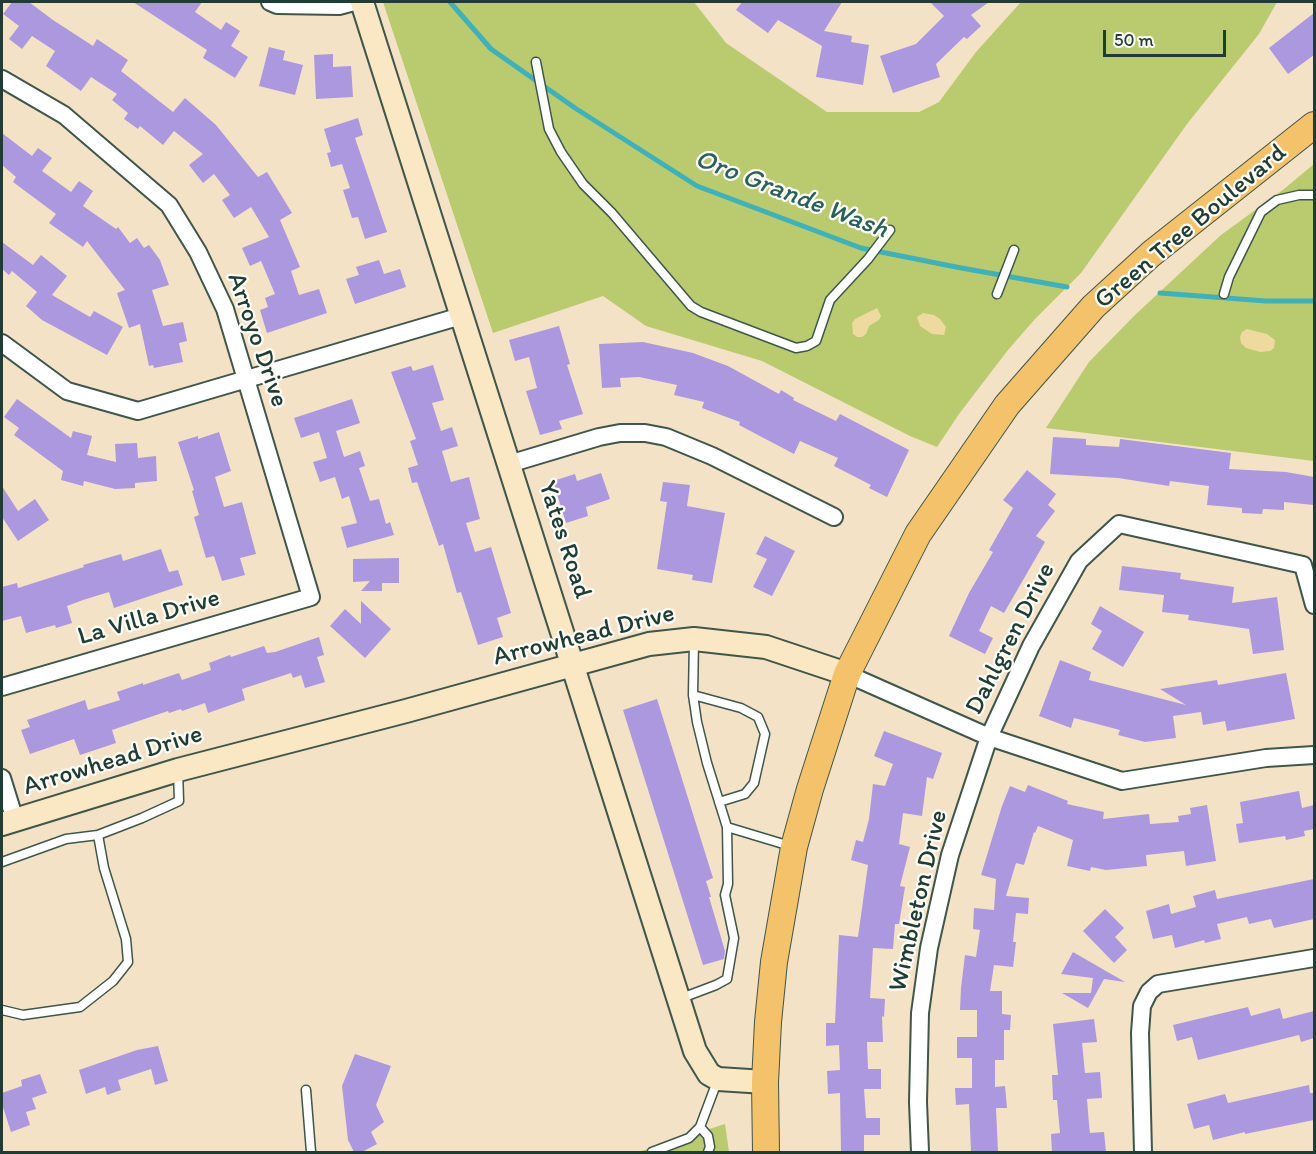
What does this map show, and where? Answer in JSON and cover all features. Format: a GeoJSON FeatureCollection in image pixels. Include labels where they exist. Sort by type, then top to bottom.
{"type":"FeatureCollection","features":[{"type":"Feature","properties":{"kind":"main road","name":"Green Tree Boulevard"},"geometry":{"type":"LineString","coordinates":[[766,1152],[765,1082],[768,1022],[774,962],[794,847],[847,674],[918,534],[1007,405],[1093,307],[1151,254],[1314,125]]}},
{"type":"Feature","properties":{"kind":"street"},"geometry":{"type":"LineString","coordinates":[[270,2],[277,5],[339,6],[354,2]]}},
{"type":"Feature","properties":{"kind":"street","name":"Yates Road"},"geometry":{"type":"LineString","coordinates":[[362,2],[678,999],[702,1065],[709,1074],[718,1079]]}},
{"type":"Feature","properties":{"kind":"street","name":"Arroyo Drive"},"geometry":{"type":"LineString","coordinates":[[2,79],[64,115],[169,206],[198,252],[225,309],[311,597]]}},
{"type":"Feature","properties":{"kind":"street"},"geometry":{"type":"LineString","coordinates":[[2,343],[67,392],[138,411],[461,316]]}},
{"type":"Feature","properties":{"kind":"street"},"geometry":{"type":"LineString","coordinates":[[509,464],[599,437],[620,433],[645,433],[666,437],[712,456],[834,517]]}},
{"type":"Feature","properties":{"kind":"street","name":"Dahlgren Drive"},"geometry":{"type":"LineString","coordinates":[[989,737],[1030,646],[1079,561],[1119,524],[1303,566],[1314,605]]}},
{"type":"Feature","properties":{"kind":"street","name":"La Villa Drive"},"geometry":{"type":"LineString","coordinates":[[2,687],[311,597]]}},
{"type":"Feature","properties":{"kind":"street","name":"Arrowhead Drive"},"geometry":{"type":"LineString","coordinates":[[8,822],[178,770],[649,644],[694,639],[766,647],[847,674],[989,737],[1122,781],[1266,758],[1314,755]]}},
{"type":"Feature","properties":{"kind":"street","name":"Wimbleton Drive"},"geometry":{"type":"LineString","coordinates":[[920,1152],[918,1102],[920,1013],[929,948],[950,855],[989,737]]}},
{"type":"Feature","properties":{"kind":"street"},"geometry":{"type":"LineString","coordinates":[[2,778],[8,822]]}},
{"type":"Feature","properties":{"kind":"street"},"geometry":{"type":"LineString","coordinates":[[1143,1152],[1140,1033],[1142,1006],[1149,992],[1158,984],[1314,958]]}},
{"type":"Feature","properties":{"kind":"street"},"geometry":{"type":"LineString","coordinates":[[718,1079],[765,1082]]}},
{"type":"Feature","properties":{"kind":"lane"},"geometry":{"type":"LineString","coordinates":[[536,62],[549,129],[561,152],[583,184],[612,213],[691,306],[701,312],[796,348],[807,346],[816,341],[830,300],[868,259],[890,230]]}},
{"type":"Feature","properties":{"kind":"lane"},"geometry":{"type":"LineString","coordinates":[[1224,294],[1229,277],[1261,212],[1277,200],[1299,195],[1314,195]]}},
{"type":"Feature","properties":{"kind":"lane"},"geometry":{"type":"LineString","coordinates":[[997,294],[1014,250]]}},
{"type":"Feature","properties":{"kind":"lane"},"geometry":{"type":"LineString","coordinates":[[678,999],[717,986],[726,979],[734,939],[724,895],[728,884],[728,827],[697,722],[693,695],[694,639]]}},
{"type":"Feature","properties":{"kind":"lane"},"geometry":{"type":"LineString","coordinates":[[693,695],[741,708],[758,717],[765,734],[754,783],[745,794],[719,801]]}},
{"type":"Feature","properties":{"kind":"lane"},"geometry":{"type":"LineString","coordinates":[[2,861],[66,839],[98,835],[179,801],[178,770]]}},
{"type":"Feature","properties":{"kind":"lane"},"geometry":{"type":"LineString","coordinates":[[728,827],[794,847]]}},
{"type":"Feature","properties":{"kind":"lane"},"geometry":{"type":"LineString","coordinates":[[2,1010],[22,1015],[80,1007],[113,981],[128,962],[126,939],[105,868],[98,835]]}},
{"type":"Feature","properties":{"kind":"lane"},"geometry":{"type":"LineString","coordinates":[[652,1152],[689,1138],[700,1127],[718,1079]]}},
{"type":"Feature","properties":{"kind":"lane"},"geometry":{"type":"LineString","coordinates":[[306,1090],[311,1152]]}},
{"type":"Feature","properties":{"kind":"lane"},"geometry":{"type":"LineString","coordinates":[[700,1127],[708,1136],[710,1147],[708,1152]]}},
{"type":"Feature","properties":{"kind":"green space"},"geometry":{"type":"Polygon","coordinates":[[[383,2],[694,2],[726,43],[827,112],[919,112],[939,102],[976,52],[1021,2],[1277,2],[1259,34],[1187,124],[1081,273],[1008,350],[937,447],[910,436],[762,361],[646,326],[603,296],[493,333],[383,2]]]}},
{"type":"Feature","properties":{"kind":"green space"},"geometry":{"type":"Polygon","coordinates":[[[1314,164],[1314,461],[1046,428],[1089,362],[1135,315],[1221,235],[1314,164]]]}},
{"type":"Feature","properties":{"kind":"green space"},"geometry":{"type":"Polygon","coordinates":[[[725,1124],[729,1152],[638,1152],[725,1124]]]}},
{"type":"Feature","properties":{"kind":"sand"},"geometry":{"type":"Polygon","coordinates":[[[877,308],[881,316],[879,320],[869,326],[862,337],[853,334],[852,323],[855,319],[877,308]]]}},
{"type":"Feature","properties":{"kind":"sand"},"geometry":{"type":"Polygon","coordinates":[[[923,313],[940,319],[946,327],[944,335],[932,334],[920,326],[917,317],[923,313]]]}},
{"type":"Feature","properties":{"kind":"sand"},"geometry":{"type":"Polygon","coordinates":[[[1247,329],[1267,334],[1275,340],[1274,348],[1260,352],[1246,348],[1241,343],[1240,337],[1247,329]]]}},
{"type":"Feature","properties":{"kind":"building"},"geometry":{"type":"Polygon","coordinates":[[[12,2],[29,2],[93,46],[97,39],[128,60],[121,71],[173,112],[185,98],[216,125],[258,177],[267,172],[292,213],[280,220],[300,267],[291,271],[299,295],[319,289],[327,313],[267,333],[260,310],[268,307],[265,298],[275,294],[261,261],[250,266],[242,248],[269,237],[251,207],[234,218],[222,200],[230,195],[214,174],[203,183],[189,165],[203,154],[174,131],[163,145],[140,126],[138,129],[124,119],[128,113],[112,100],[117,94],[91,77],[81,91],[46,66],[55,51],[32,36],[22,49],[9,39],[19,26],[3,14],[12,2]]]}},
{"type":"Feature","properties":{"kind":"building"},"geometry":{"type":"Polygon","coordinates":[[[133,2],[202,2],[195,12],[221,30],[226,22],[240,31],[231,46],[248,57],[235,78],[203,58],[207,50],[133,2]]]}},
{"type":"Feature","properties":{"kind":"building"},"geometry":{"type":"Polygon","coordinates":[[[742,2],[842,2],[824,31],[852,36],[851,42],[869,45],[863,85],[816,77],[822,46],[778,20],[768,33],[736,10],[742,2]]]}},
{"type":"Feature","properties":{"kind":"building"},"geometry":{"type":"Polygon","coordinates":[[[930,2],[989,2],[971,15],[981,26],[967,39],[964,37],[936,64],[940,77],[893,93],[880,56],[916,44],[944,16],[930,2]]]}},
{"type":"Feature","properties":{"kind":"building"},"geometry":{"type":"Polygon","coordinates":[[[1314,13],[1314,55],[1288,74],[1269,48],[1314,13]]]}},
{"type":"Feature","properties":{"kind":"building"},"geometry":{"type":"Polygon","coordinates":[[[269,47],[285,51],[283,60],[303,65],[295,95],[259,86],[269,47]]]}},
{"type":"Feature","properties":{"kind":"building"},"geometry":{"type":"Polygon","coordinates":[[[333,54],[333,67],[351,66],[353,97],[316,99],[314,55],[333,54]]]}},
{"type":"Feature","properties":{"kind":"building"},"geometry":{"type":"Polygon","coordinates":[[[358,118],[363,135],[355,138],[387,232],[365,239],[358,217],[352,218],[343,190],[350,188],[342,164],[331,167],[327,153],[331,152],[324,129],[358,118]]]}},
{"type":"Feature","properties":{"kind":"building"},"geometry":{"type":"Polygon","coordinates":[[[2,133],[32,156],[38,148],[52,158],[42,171],[71,192],[79,181],[93,191],[83,206],[116,229],[118,227],[130,243],[137,238],[144,248],[149,245],[160,260],[169,285],[152,290],[163,326],[183,322],[187,341],[179,343],[183,362],[154,368],[153,365],[149,366],[140,324],[129,328],[117,293],[125,290],[87,241],[83,247],[49,223],[56,214],[13,182],[16,177],[2,165],[2,133]]]}},
{"type":"Feature","properties":{"kind":"building"},"geometry":{"type":"Polygon","coordinates":[[[2,242],[33,265],[41,255],[67,276],[52,295],[90,317],[94,311],[123,327],[107,355],[42,320],[26,306],[37,292],[12,271],[9,275],[2,269],[2,242]]]}},
{"type":"Feature","properties":{"kind":"building"},"geometry":{"type":"Polygon","coordinates":[[[379,260],[384,274],[400,269],[406,287],[355,304],[346,279],[359,275],[356,267],[379,260]]]}},
{"type":"Feature","properties":{"kind":"building"},"geometry":{"type":"Polygon","coordinates":[[[559,326],[570,364],[567,365],[583,414],[559,421],[562,429],[540,435],[526,391],[537,388],[529,357],[515,361],[509,340],[559,326]]]}},
{"type":"Feature","properties":{"kind":"building"},"geometry":{"type":"Polygon","coordinates":[[[643,342],[693,353],[728,366],[779,394],[781,390],[794,398],[793,400],[836,421],[840,414],[909,450],[887,497],[869,488],[871,485],[834,466],[838,458],[800,441],[794,454],[739,425],[740,422],[702,408],[704,402],[674,395],[677,385],[639,377],[620,378],[621,387],[602,388],[599,344],[643,342]]]}},
{"type":"Feature","properties":{"kind":"building"},"geometry":{"type":"Polygon","coordinates":[[[433,365],[444,400],[432,403],[441,431],[452,427],[458,446],[442,451],[451,482],[469,477],[480,519],[466,523],[475,552],[491,547],[511,613],[497,618],[503,637],[478,645],[461,592],[457,593],[443,544],[439,546],[417,482],[412,483],[408,468],[418,465],[410,441],[416,439],[391,372],[411,366],[413,371],[433,365]]]}},
{"type":"Feature","properties":{"kind":"building"},"geometry":{"type":"Polygon","coordinates":[[[17,399],[71,438],[73,431],[92,436],[87,455],[116,462],[115,444],[137,443],[138,458],[156,456],[157,481],[135,483],[135,488],[115,489],[84,481],[83,486],[61,480],[63,471],[14,435],[19,428],[4,417],[17,399]]]}},
{"type":"Feature","properties":{"kind":"building"},"geometry":{"type":"Polygon","coordinates":[[[352,399],[360,423],[336,431],[344,457],[360,451],[365,466],[359,468],[370,501],[379,499],[386,524],[390,522],[394,535],[347,548],[341,527],[357,523],[349,496],[342,499],[335,477],[320,482],[313,462],[327,458],[319,432],[301,438],[294,418],[352,399]]]}},
{"type":"Feature","properties":{"kind":"building"},"geometry":{"type":"Polygon","coordinates":[[[219,432],[231,471],[215,477],[224,507],[242,502],[256,554],[240,558],[245,575],[222,581],[214,556],[206,558],[194,517],[199,515],[192,491],[194,490],[178,442],[198,436],[198,439],[219,432]]]}},
{"type":"Feature","properties":{"kind":"building"},"geometry":{"type":"Polygon","coordinates":[[[1053,437],[1086,439],[1086,445],[1119,447],[1120,439],[1231,453],[1229,469],[1286,472],[1314,477],[1314,505],[1284,502],[1284,510],[1263,509],[1262,514],[1242,513],[1242,508],[1207,505],[1209,486],[1170,481],[1169,486],[1118,478],[1050,474],[1053,437]]]}},
{"type":"Feature","properties":{"kind":"building"},"geometry":{"type":"Polygon","coordinates":[[[1027,470],[1056,494],[1048,505],[1055,511],[1036,536],[1045,542],[1004,613],[991,606],[979,631],[993,638],[985,654],[949,636],[969,593],[993,552],[989,550],[1013,508],[1003,500],[1027,470]]]}},
{"type":"Feature","properties":{"kind":"building"},"geometry":{"type":"Polygon","coordinates":[[[601,473],[610,499],[586,507],[588,516],[566,523],[553,481],[575,474],[577,481],[601,473]]]}},
{"type":"Feature","properties":{"kind":"building"},"geometry":{"type":"Polygon","coordinates":[[[663,482],[690,485],[687,506],[725,513],[712,583],[692,580],[693,575],[657,569],[667,502],[660,501],[663,482]]]}},
{"type":"Feature","properties":{"kind":"building"},"geometry":{"type":"Polygon","coordinates":[[[2,486],[18,511],[35,499],[49,520],[18,541],[2,517],[2,486]]]}},
{"type":"Feature","properties":{"kind":"building"},"geometry":{"type":"Polygon","coordinates":[[[765,536],[795,551],[772,596],[753,587],[767,559],[756,554],[765,536]]]}},
{"type":"Feature","properties":{"kind":"building"},"geometry":{"type":"Polygon","coordinates":[[[161,549],[169,572],[178,570],[183,585],[114,608],[109,592],[83,600],[67,606],[72,623],[56,628],[55,625],[26,633],[21,616],[2,621],[2,587],[17,583],[18,588],[121,554],[123,561],[161,549]]]}},
{"type":"Feature","properties":{"kind":"building"},"geometry":{"type":"Polygon","coordinates":[[[399,558],[399,583],[382,583],[382,591],[361,591],[370,581],[353,582],[353,559],[399,558]]]}},
{"type":"Feature","properties":{"kind":"building"},"geometry":{"type":"Polygon","coordinates":[[[1122,566],[1181,573],[1180,579],[1234,587],[1232,603],[1277,597],[1284,650],[1253,654],[1249,629],[1188,620],[1189,615],[1162,612],[1164,595],[1119,590],[1122,566]]]}},
{"type":"Feature","properties":{"kind":"building"},"geometry":{"type":"Polygon","coordinates":[[[361,601],[391,629],[365,658],[330,626],[345,609],[361,624],[361,601]]]}},
{"type":"Feature","properties":{"kind":"building"},"geometry":{"type":"Polygon","coordinates":[[[1100,606],[1144,632],[1123,667],[1092,649],[1102,631],[1091,624],[1100,606]]]}},
{"type":"Feature","properties":{"kind":"building"},"geometry":{"type":"Polygon","coordinates":[[[319,637],[324,655],[317,657],[325,682],[305,688],[301,675],[293,678],[291,673],[242,689],[245,700],[208,713],[205,703],[182,711],[181,709],[169,713],[168,711],[112,730],[116,743],[80,755],[74,739],[30,754],[21,730],[30,727],[27,720],[85,700],[88,710],[120,700],[117,692],[143,683],[143,685],[179,673],[182,680],[211,670],[209,663],[230,655],[231,657],[264,646],[267,653],[275,652],[319,637]]]}},
{"type":"Feature","properties":{"kind":"building"},"geometry":{"type":"Polygon","coordinates":[[[1060,660],[1091,672],[1089,680],[1186,705],[1160,689],[1217,680],[1218,685],[1286,673],[1295,719],[1227,731],[1225,721],[1203,725],[1201,712],[1173,716],[1176,738],[1145,742],[1118,735],[1120,730],[1074,718],[1071,728],[1039,716],[1060,660]]]}},
{"type":"Feature","properties":{"kind":"building"},"geometry":{"type":"Polygon","coordinates":[[[657,699],[713,878],[706,881],[725,951],[724,959],[703,965],[623,710],[657,699]]]}},
{"type":"Feature","properties":{"kind":"building"},"geometry":{"type":"Polygon","coordinates":[[[884,731],[942,753],[933,779],[927,777],[922,816],[903,813],[899,844],[910,847],[900,886],[905,887],[899,924],[895,924],[893,949],[873,948],[870,998],[885,999],[884,1017],[882,1016],[883,1042],[867,1042],[868,1069],[881,1069],[881,1089],[864,1089],[866,1118],[880,1118],[880,1135],[864,1135],[864,1152],[841,1152],[840,1093],[828,1094],[827,1071],[840,1070],[839,1045],[826,1046],[826,1023],[835,1023],[839,935],[858,937],[868,865],[851,860],[856,840],[863,842],[869,819],[873,784],[885,786],[893,764],[874,756],[884,731]]]}},
{"type":"Feature","properties":{"kind":"building"},"geometry":{"type":"Polygon","coordinates":[[[1028,785],[1068,801],[1067,804],[1104,812],[1103,819],[1149,814],[1150,824],[1179,822],[1178,816],[1191,814],[1190,808],[1207,805],[1216,861],[1186,866],[1184,851],[1146,855],[1147,866],[1106,870],[1091,867],[1090,871],[1067,866],[1073,840],[1038,826],[1024,865],[1016,863],[1006,896],[1029,898],[1028,914],[1016,913],[1013,967],[994,965],[990,991],[1002,991],[1002,1014],[1011,1015],[1010,1030],[1004,1030],[1004,1060],[995,1060],[995,1087],[1005,1086],[1007,1108],[996,1108],[998,1152],[971,1152],[969,1104],[956,1105],[955,1088],[972,1088],[972,1058],[957,1058],[957,1037],[977,1037],[977,1010],[960,1010],[965,955],[976,957],[980,930],[973,929],[974,908],[994,910],[996,879],[981,875],[1002,806],[1010,786],[1025,792],[1028,785]]]}},
{"type":"Feature","properties":{"kind":"building"},"geometry":{"type":"Polygon","coordinates":[[[1299,791],[1302,808],[1314,805],[1314,829],[1304,831],[1305,836],[1286,840],[1285,836],[1239,843],[1236,824],[1243,823],[1240,802],[1299,791]]]}},
{"type":"Feature","properties":{"kind":"building"},"geometry":{"type":"Polygon","coordinates":[[[1314,879],[1314,919],[1274,928],[1271,919],[1249,924],[1247,917],[1217,924],[1221,939],[1205,943],[1204,940],[1175,948],[1172,935],[1153,939],[1146,911],[1169,904],[1171,914],[1196,907],[1193,896],[1215,890],[1217,899],[1314,879]]]}},
{"type":"Feature","properties":{"kind":"building"},"geometry":{"type":"Polygon","coordinates":[[[1105,909],[1124,928],[1115,937],[1127,950],[1114,963],[1083,931],[1105,909]]]}},
{"type":"Feature","properties":{"kind":"building"},"geometry":{"type":"Polygon","coordinates":[[[1073,952],[1125,982],[1104,979],[1088,1008],[1062,993],[1091,993],[1093,978],[1061,974],[1073,952]]]}},
{"type":"Feature","properties":{"kind":"building"},"geometry":{"type":"Polygon","coordinates":[[[1248,1007],[1251,1016],[1280,1008],[1283,1019],[1314,1011],[1314,1038],[1301,1042],[1299,1035],[1198,1060],[1192,1037],[1177,1041],[1173,1025],[1248,1007]]]}},
{"type":"Feature","properties":{"kind":"building"},"geometry":{"type":"Polygon","coordinates":[[[1094,1019],[1097,1042],[1082,1043],[1085,1073],[1100,1072],[1102,1098],[1087,1099],[1089,1124],[1090,1133],[1104,1132],[1106,1152],[1052,1152],[1051,1134],[1060,1133],[1057,1100],[1053,1100],[1052,1075],[1058,1075],[1053,1024],[1094,1019]]]}},
{"type":"Feature","properties":{"kind":"building"},"geometry":{"type":"Polygon","coordinates":[[[158,1046],[168,1081],[155,1085],[151,1069],[118,1080],[121,1090],[107,1095],[105,1087],[86,1094],[79,1070],[137,1050],[158,1046]]]}},
{"type":"Feature","properties":{"kind":"building"},"geometry":{"type":"Polygon","coordinates":[[[355,1054],[391,1066],[376,1105],[384,1122],[371,1132],[377,1144],[362,1152],[354,1152],[348,1140],[342,1086],[355,1054]]]}},
{"type":"Feature","properties":{"kind":"building"},"geometry":{"type":"Polygon","coordinates":[[[40,1074],[47,1093],[32,1098],[36,1109],[26,1112],[30,1125],[11,1132],[2,1104],[2,1093],[22,1086],[21,1080],[40,1074]]]}},
{"type":"Feature","properties":{"kind":"building"},"geometry":{"type":"Polygon","coordinates":[[[1309,1085],[1310,1093],[1314,1093],[1314,1120],[1213,1140],[1209,1125],[1194,1129],[1187,1104],[1225,1094],[1228,1103],[1309,1085]]]}},
{"type":"Feature","properties":{"kind":"waterway","name":"Oro Grande Wash"},"geometry":{"type":"LineString","coordinates":[[450,2],[491,49],[575,108],[697,186],[861,248],[1067,287]]}},
{"type":"Feature","properties":{"kind":"waterway","name":"Oro Grande Wash"},"geometry":{"type":"LineString","coordinates":[[1160,293],[1266,301],[1314,301]]}}]}
